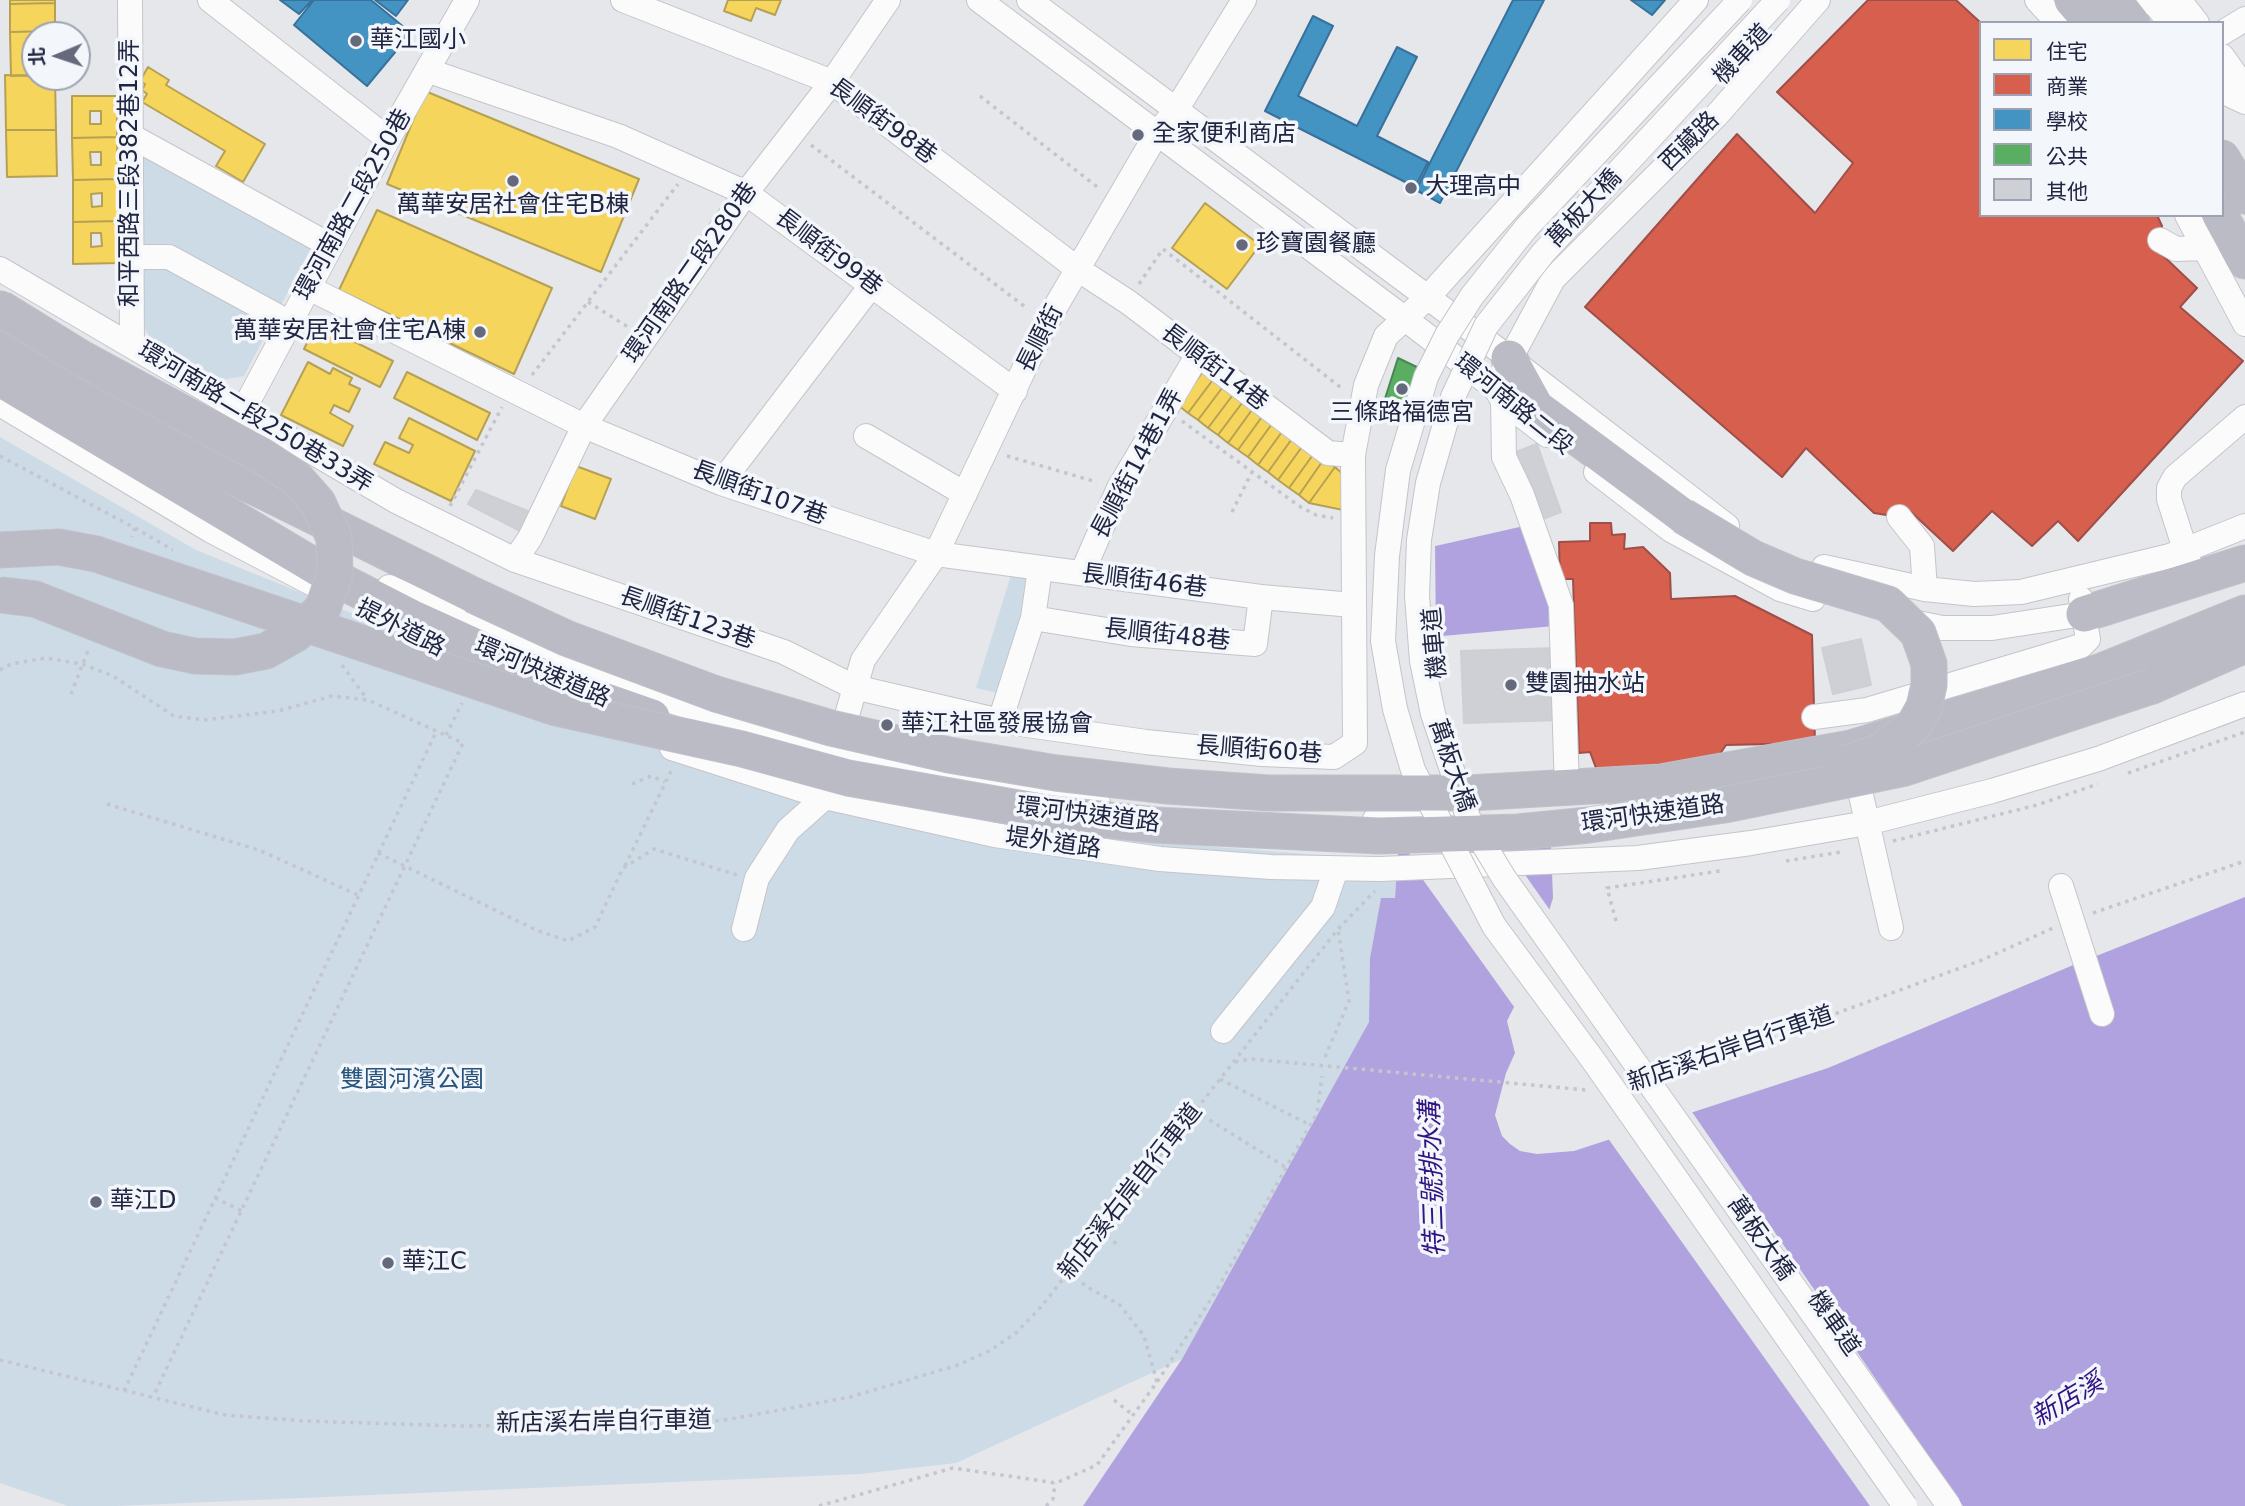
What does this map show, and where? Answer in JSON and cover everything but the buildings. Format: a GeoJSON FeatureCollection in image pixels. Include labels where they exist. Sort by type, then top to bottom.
{"type":"FeatureCollection","features":[{"type":"Feature","properties":{"kind":"highway"},"geometry":{"type":"LineString","coordinates":[[2071,0],[2090,21]]}},
{"type":"Feature","properties":{"kind":"highway"},"geometry":{"type":"LineString","coordinates":[[2114,0],[2130,21]]}},
{"type":"Feature","properties":{"kind":"highway"},"geometry":{"type":"LineString","coordinates":[[2224,161],[2245,196]]}},
{"type":"Feature","properties":{"kind":"highway"},"geometry":{"type":"LineString","coordinates":[[2221,217],[2245,261]]}},
{"type":"Feature","properties":{"kind":"highway"},"geometry":{"type":"LineString","coordinates":[[0,308],[80,358],[262,456],[297,479],[318,503],[334,538],[335,573],[323,608],[296,634],[266,651],[235,657],[195,656],[162,649],[35,599],[0,595]]}},
{"type":"Feature","properties":{"kind":"highway","name":"環河快速道路"},"geometry":{"type":"LineString","coordinates":[[0,345],[55,380],[202,461],[566,638],[716,694],[831,728],[949,755],[1056,774],[1168,786],[1463,804],[1567,789],[1854,761],[2102,671],[2245,613]]}},
{"type":"Feature","properties":{"kind":"highway","name":"環河快速道路"},"geometry":{"type":"LineString","coordinates":[[0,379],[331,576],[415,618],[564,686],[741,748],[848,778],[953,798],[1155,825],[1379,836],[1518,832],[1589,825],[1724,805],[1905,768],[2152,686],[2245,645]]}},
{"type":"Feature","properties":{"kind":"highway"},"geometry":{"type":"LineString","coordinates":[[1503,383],[1683,516],[1752,558],[1795,576],[1888,604],[1905,617],[1918,634],[1929,664],[1929,685],[1924,707],[1913,725],[1881,751],[1837,767],[1589,825]]}},
{"type":"Feature","properties":{"kind":"highway"},"geometry":{"type":"LineString","coordinates":[[0,550],[59,547],[96,554],[556,708],[741,748]]}},
{"type":"Feature","properties":{"kind":"highway"},"geometry":{"type":"LineString","coordinates":[[2084,614],[2190,565],[2245,563]]}},
{"type":"Feature","properties":{"kind":"street","name":"和平西路三段382巷12弄"},"geometry":{"type":"LineString","coordinates":[[130,0],[132,345]]}},
{"type":"Feature","properties":{"kind":"street"},"geometry":{"type":"LineString","coordinates":[[210,0],[388,139]]}},
{"type":"Feature","properties":{"kind":"street","name":"環河南路二段250巷"},"geometry":{"type":"LineString","coordinates":[[243,411],[388,139],[467,0]]}},
{"type":"Feature","properties":{"kind":"street","name":"長順街98巷"},"geometry":{"type":"LineString","coordinates":[[623,0],[832,82],[1079,270]]}},
{"type":"Feature","properties":{"kind":"street","name":"環河南路二段280巷"},"geometry":{"type":"LineString","coordinates":[[515,560],[530,538],[584,426],[746,193],[832,82],[888,0]]}},
{"type":"Feature","properties":{"kind":"street","name":"環河南路二段"},"geometry":{"type":"LineString","coordinates":[[979,0],[1404,318],[1726,525],[1792,558],[1853,576],[1925,589],[1974,594],[2021,593],[2077,581],[2190,565],[2245,526]]}},
{"type":"Feature","properties":{"kind":"street","name":"環河南路二段"},"geometry":{"type":"LineString","coordinates":[[1029,0],[1427,298],[1503,383],[1671,530],[1780,589],[1845,609],[1942,628],[1992,628],[2084,614]]}},
{"type":"Feature","properties":{"kind":"street","name":"長順街"},"geometry":{"type":"LineString","coordinates":[[854,687],[863,660],[936,554],[1046,323],[1156,135],[1176,110],[1244,0]]}},
{"type":"Feature","properties":{"kind":"street"},"geometry":{"type":"LineString","coordinates":[[1404,318],[1427,298],[1696,0]]}},
{"type":"Feature","properties":{"kind":"street","name":"機車道"},"geometry":{"type":"LineString","coordinates":[[1725,0],[1481,269],[1427,355],[1390,463],[1378,549],[1374,640],[1385,718],[1401,772],[1483,934],[1895,1506]]}},
{"type":"Feature","properties":{"kind":"street","name":"萬板大橋"},"geometry":{"type":"LineString","coordinates":[[1740,0],[1526,228],[1472,296],[1447,335],[1426,377],[1398,470],[1387,556],[1383,641],[1395,709],[1413,769],[1494,926],[1594,1060],[1905,1506]]}},
{"type":"Feature","properties":{"kind":"street","name":"萬板大橋"},"geometry":{"type":"LineString","coordinates":[[1779,0],[1543,253],[1486,326],[1453,397],[1429,483],[1419,540],[1417,596],[1422,660],[1433,714],[1469,820],[1504,878],[1949,1506]]}},
{"type":"Feature","properties":{"kind":"street","name":"機車道"},"geometry":{"type":"LineString","coordinates":[[1794,0],[1551,261],[1495,335],[1467,403],[1442,482],[1432,541],[1435,659],[1444,710],[1478,813],[1521,886],[1960,1506]]}},
{"type":"Feature","properties":{"kind":"street","name":"西藏路"},"geometry":{"type":"LineString","coordinates":[[1503,383],[1553,279],[1716,116],[1818,0]]}},
{"type":"Feature","properties":{"kind":"street"},"geometry":{"type":"LineString","coordinates":[[2037,0],[2056,21]]}},
{"type":"Feature","properties":{"kind":"street"},"geometry":{"type":"LineString","coordinates":[[2145,0],[2155,5],[2168,21]]}},
{"type":"Feature","properties":{"kind":"street"},"geometry":{"type":"LineString","coordinates":[[2179,0],[2195,21]]}},
{"type":"Feature","properties":{"kind":"street"},"geometry":{"type":"LineString","coordinates":[[2224,32],[2245,19]]}},
{"type":"Feature","properties":{"kind":"street"},"geometry":{"type":"LineString","coordinates":[[2224,62],[2235,93]]}},
{"type":"Feature","properties":{"kind":"street","name":"長順街99巷"},"geometry":{"type":"LineString","coordinates":[[429,71],[618,136],[746,193],[1015,391]]}},
{"type":"Feature","properties":{"kind":"street"},"geometry":{"type":"LineString","coordinates":[[131,136],[331,246]]}},
{"type":"Feature","properties":{"kind":"street"},"geometry":{"type":"LineString","coordinates":[[2188,217],[2245,324]]}},
{"type":"Feature","properties":{"kind":"street"},"geometry":{"type":"LineString","coordinates":[[2160,240],[2176,249],[2207,248]]}},
{"type":"Feature","properties":{"kind":"street"},"geometry":{"type":"LineString","coordinates":[[132,257],[169,257],[290,323]]}},
{"type":"Feature","properties":{"kind":"street","name":"環河南路二段250巷33弄"},"geometry":{"type":"LineString","coordinates":[[0,269],[396,501],[515,560]]}},
{"type":"Feature","properties":{"kind":"street","name":"長順街14巷"},"geometry":{"type":"LineString","coordinates":[[1079,270],[1128,302],[1328,453],[1353,455]]}},
{"type":"Feature","properties":{"kind":"street"},"geometry":{"type":"LineString","coordinates":[[721,483],[871,286]]}},
{"type":"Feature","properties":{"kind":"street","name":"長順街107巷"},"geometry":{"type":"LineString","coordinates":[[309,288],[584,426],[721,483],[936,554]]}},
{"type":"Feature","properties":{"kind":"street"},"geometry":{"type":"LineString","coordinates":[[0,292],[91,350],[269,443],[301,464],[338,513],[347,542],[346,579],[336,609],[315,635],[290,653],[265,665],[234,669],[196,667],[165,660],[38,613],[0,607]]}},
{"type":"Feature","properties":{"kind":"street","name":"長順街60巷"},"geometry":{"type":"LineString","coordinates":[[854,687],[1000,721],[1146,742],[1262,754],[1334,757],[1355,743],[1353,455],[1362,404],[1386,336],[1404,318]]}},
{"type":"Feature","properties":{"kind":"street","name":"長順街14巷1弄"},"geometry":{"type":"LineString","coordinates":[[1082,573],[1119,488],[1197,356]]}},
{"type":"Feature","properties":{"kind":"street"},"geometry":{"type":"LineString","coordinates":[[1503,383],[1504,457],[1522,495],[1561,605],[1567,789]]}},
{"type":"Feature","properties":{"kind":"street","name":"提外道路"},"geometry":{"type":"LineString","coordinates":[[0,404],[210,530],[478,669],[609,725],[680,751],[825,797]]}},
{"type":"Feature","properties":{"kind":"street"},"geometry":{"type":"LineString","coordinates":[[2190,565],[2169,499],[2169,488],[2175,477],[2245,417]]}},
{"type":"Feature","properties":{"kind":"street"},"geometry":{"type":"LineString","coordinates":[[866,436],[965,494]]}},
{"type":"Feature","properties":{"kind":"street"},"geometry":{"type":"LineString","coordinates":[[1899,517],[1922,545],[1925,589]]}},
{"type":"Feature","properties":{"kind":"street","name":"長順街46巷"},"geometry":{"type":"LineString","coordinates":[[936,554],[1261,597],[1353,605]]}},
{"type":"Feature","properties":{"kind":"street"},"geometry":{"type":"LineString","coordinates":[[1780,589],[1792,558]]}},
{"type":"Feature","properties":{"kind":"street","name":"長順街123巷"},"geometry":{"type":"LineString","coordinates":[[515,560],[784,652],[854,687]]}},
{"type":"Feature","properties":{"kind":"street"},"geometry":{"type":"LineString","coordinates":[[1000,721],[1033,618],[1041,569]]}},
{"type":"Feature","properties":{"kind":"street"},"geometry":{"type":"LineString","coordinates":[[360,572],[545,658],[771,735],[962,780],[1125,805],[1258,815],[1366,819],[1463,804]]}},
{"type":"Feature","properties":{"kind":"street"},"geometry":{"type":"LineString","coordinates":[[1814,717],[1867,710],[2081,646],[2088,639],[2077,581]]}},
{"type":"Feature","properties":{"kind":"street","name":"長順街48巷"},"geometry":{"type":"LineString","coordinates":[[1033,618],[1131,634],[1255,644],[1261,597]]}},
{"type":"Feature","properties":{"kind":"street"},"geometry":{"type":"LineString","coordinates":[[744,929],[757,878],[788,830],[825,797],[854,687]]}},
{"type":"Feature","properties":{"kind":"street","name":"堤外道路"},"geometry":{"type":"LineString","coordinates":[[825,797],[995,835],[1160,859],[1336,869],[1383,877],[1663,855],[1867,823],[1992,792],[2098,759],[2245,704]]}},
{"type":"Feature","properties":{"kind":"street"},"geometry":{"type":"LineString","coordinates":[[1891,928],[1854,761],[1970,757],[2097,715],[2107,705]]}},
{"type":"Feature","properties":{"kind":"street"},"geometry":{"type":"LineString","coordinates":[[1223,1031],[1323,907],[1336,869]]}},
{"type":"Feature","properties":{"kind":"street"},"geometry":{"type":"LineString","coordinates":[[2061,886],[2102,1014]]}},
{"type":"Feature","properties":{"kind":"path"},"geometry":{"type":"LineString","coordinates":[[980,96],[1118,203]]}},
{"type":"Feature","properties":{"kind":"path"},"geometry":{"type":"LineString","coordinates":[[793,132],[1046,323]]}},
{"type":"Feature","properties":{"kind":"path"},"geometry":{"type":"LineString","coordinates":[[441,523],[488,430],[691,168]]}},
{"type":"Feature","properties":{"kind":"path"},"geometry":{"type":"LineString","coordinates":[[1128,302],[1163,248],[1362,404]]}},
{"type":"Feature","properties":{"kind":"path"},"geometry":{"type":"LineString","coordinates":[[589,302],[645,338]]}},
{"type":"Feature","properties":{"kind":"path"},"geometry":{"type":"LineString","coordinates":[[1165,408],[1316,514],[1353,522]]}},
{"type":"Feature","properties":{"kind":"path"},"geometry":{"type":"LineString","coordinates":[[986,450],[1119,488]]}},
{"type":"Feature","properties":{"kind":"path"},"geometry":{"type":"LineString","coordinates":[[1232,512],[1253,471]]}},
{"type":"Feature","properties":{"kind":"path"},"geometry":{"type":"LineString","coordinates":[[0,670],[11,664],[46,658],[82,664],[113,677],[174,716],[204,720],[278,711],[332,696],[368,700],[463,743],[153,1397]]}},
{"type":"Feature","properties":{"kind":"path"},"geometry":{"type":"LineString","coordinates":[[71,694],[82,664]]}},
{"type":"Feature","properties":{"kind":"path"},"geometry":{"type":"LineString","coordinates":[[124,1391],[437,730]]}},
{"type":"Feature","properties":{"kind":"path"},"geometry":{"type":"LineString","coordinates":[[379,853],[536,930],[568,941],[595,928],[680,751]]}},
{"type":"Feature","properties":{"kind":"path"},"geometry":{"type":"LineString","coordinates":[[632,784],[651,776],[665,782]]}},
{"type":"Feature","properties":{"kind":"path"},"geometry":{"type":"LineString","coordinates":[[107,804],[259,850],[359,895]]}},
{"type":"Feature","properties":{"kind":"path"},"geometry":{"type":"LineString","coordinates":[[624,868],[654,849],[747,878]]}},
{"type":"Feature","properties":{"kind":"path","name":"新店溪右岸自行車道"},"geometry":{"type":"LineString","coordinates":[[1660,1079],[1982,960],[2072,920],[2245,861]]}},
{"type":"Feature","properties":{"kind":"path","name":"新店溪右岸自行車道"},"geometry":{"type":"LineString","coordinates":[[0,1360],[225,1415],[304,1421],[462,1426],[701,1423],[850,1397],[958,1365],[989,1351],[1016,1333],[1069,1272],[1338,929],[1383,877]]}},
{"type":"Feature","properties":{"kind":"path"},"geometry":{"type":"LineString","coordinates":[[1616,921],[1606,888],[1629,885]]}},
{"type":"Feature","properties":{"kind":"path"},"geometry":{"type":"LineString","coordinates":[[1323,907],[1335,918],[1349,1001],[1325,1057]]}},
{"type":"Feature","properties":{"kind":"path"},"geometry":{"type":"LineString","coordinates":[[1233,1062],[1251,1059],[1522,1086],[1590,1090]]}},
{"type":"Feature","properties":{"kind":"path"},"geometry":{"type":"LineString","coordinates":[[819,1506],[953,1468],[1056,1483],[1097,1465],[1157,1382],[1215,1293],[1310,1125],[1320,1101],[1322,1076]]}},
{"type":"Feature","properties":{"kind":"path"},"geometry":{"type":"LineString","coordinates":[[1220,1079],[1310,1125]]}},
{"type":"Feature","properties":{"kind":"path"},"geometry":{"type":"LineString","coordinates":[[1195,1111],[1286,1168]]}},
{"type":"Feature","properties":{"kind":"path"},"geometry":{"type":"LineString","coordinates":[[215,1198],[242,1211]]}},
{"type":"Feature","properties":{"kind":"path"},"geometry":{"type":"LineString","coordinates":[[1101,1231],[1118,1245]]}},
{"type":"Feature","properties":{"kind":"path"},"geometry":{"type":"LineString","coordinates":[[1069,1272],[1087,1287],[1119,1304],[1144,1336],[1157,1382]]}},
{"type":"Feature","properties":{"kind":"path"},"geometry":{"type":"LineString","coordinates":[[1114,1400],[1133,1415]]}},
{"type":"Feature","properties":{"kind":"path"},"geometry":{"type":"LineString","coordinates":[[1046,1506],[1053,1499],[1056,1483]]}},
{"type":"Feature","properties":{"kind":"green space"},"geometry":{"type":"Polygon","coordinates":[[[144,155],[311,248],[244,376],[215,381],[153,343],[144,327],[144,155]]]}},
{"type":"Feature","properties":{"kind":"green space","name":"雙園河濱公園"},"geometry":{"type":"Polygon","coordinates":[[[0,437],[196,550],[743,772],[1164,843],[1398,861],[1395,898],[1381,899],[1370,958],[1369,1022],[1182,1359],[956,1463],[860,1474],[116,1506],[68,1506],[0,1483],[0,437]]]}},
{"type":"Feature","properties":{"kind":"green space"},"geometry":{"type":"Polygon","coordinates":[[[1011,575],[1029,579],[1007,695],[976,688],[1011,575]]]}},
{"type":"Feature","properties":{"kind":"water"},"geometry":{"type":"Polygon","coordinates":[[[1524,526],[1552,592],[1554,626],[1431,637],[1431,547],[1524,526]]]}},
{"type":"Feature","properties":{"kind":"water"},"geometry":{"type":"Polygon","coordinates":[[[1551,847],[1553,898],[1527,981],[1507,1021],[1515,1053],[1506,1073],[1495,1115],[1502,1136],[1510,1144],[1520,1151],[1537,1154],[1574,1151],[1828,1068],[2071,966],[2245,897],[2245,1506],[1083,1506],[1182,1359],[1369,1022],[1370,958],[1381,898],[1395,898],[1398,853],[1551,847]]]}},
{"type":"Feature","properties":{"kind":"pier"},"geometry":{"type":"Polygon","coordinates":[[[1435,543],[1436,640],[1431,641],[1428,640],[1430,544],[1435,543]]]}},
{"type":"Feature","properties":{"kind":"pier"},"geometry":{"type":"Polygon","coordinates":[[[1504,845],[1552,913],[1531,982],[1517,1011],[1416,870],[1408,850],[1504,845]]]}},
{"type":"Feature","properties":{"kind":"pier"},"geometry":{"type":"Polygon","coordinates":[[[1690,1109],[1963,1506],[1870,1506],[1607,1137],[1690,1109]]]}},
{"type":"Feature","properties":{"kind":"place","name":"華江國小"},"geometry":{"type":"Point","coordinates":[356,41]}},
{"type":"Feature","properties":{"kind":"place","name":"全家便利商店"},"geometry":{"type":"Point","coordinates":[1138,135]}},
{"type":"Feature","properties":{"kind":"place","name":"萬華安居社會住宅B棟"},"geometry":{"type":"Point","coordinates":[513,181]}},
{"type":"Feature","properties":{"kind":"place","name":"大理高中"},"geometry":{"type":"Point","coordinates":[1411,188]}},
{"type":"Feature","properties":{"kind":"place","name":"珍寶園餐廳"},"geometry":{"type":"Point","coordinates":[1242,245]}},
{"type":"Feature","properties":{"kind":"place","name":"萬華安居社會住宅A棟"},"geometry":{"type":"Point","coordinates":[480,332]}},
{"type":"Feature","properties":{"kind":"place","name":"三條路福德宮"},"geometry":{"type":"Point","coordinates":[1402,389]}},
{"type":"Feature","properties":{"kind":"place","name":"雙園抽水站"},"geometry":{"type":"Point","coordinates":[1511,685]}},
{"type":"Feature","properties":{"kind":"place","name":"華江社區發展協會"},"geometry":{"type":"Point","coordinates":[887,725]}},
{"type":"Feature","properties":{"kind":"place","name":"華江D"},"geometry":{"type":"Point","coordinates":[96,1202]}},
{"type":"Feature","properties":{"kind":"place","name":"華江C"},"geometry":{"type":"Point","coordinates":[388,1263]}},
{"type":"Feature","properties":{"kind":"water label","name":"特三號排水溝"},"geometry":{"type":"Point","coordinates":[1434,1179]}},
{"type":"Feature","properties":{"kind":"water label","name":"新店溪"},"geometry":{"type":"Point","coordinates":[2068,1401]}}]}
